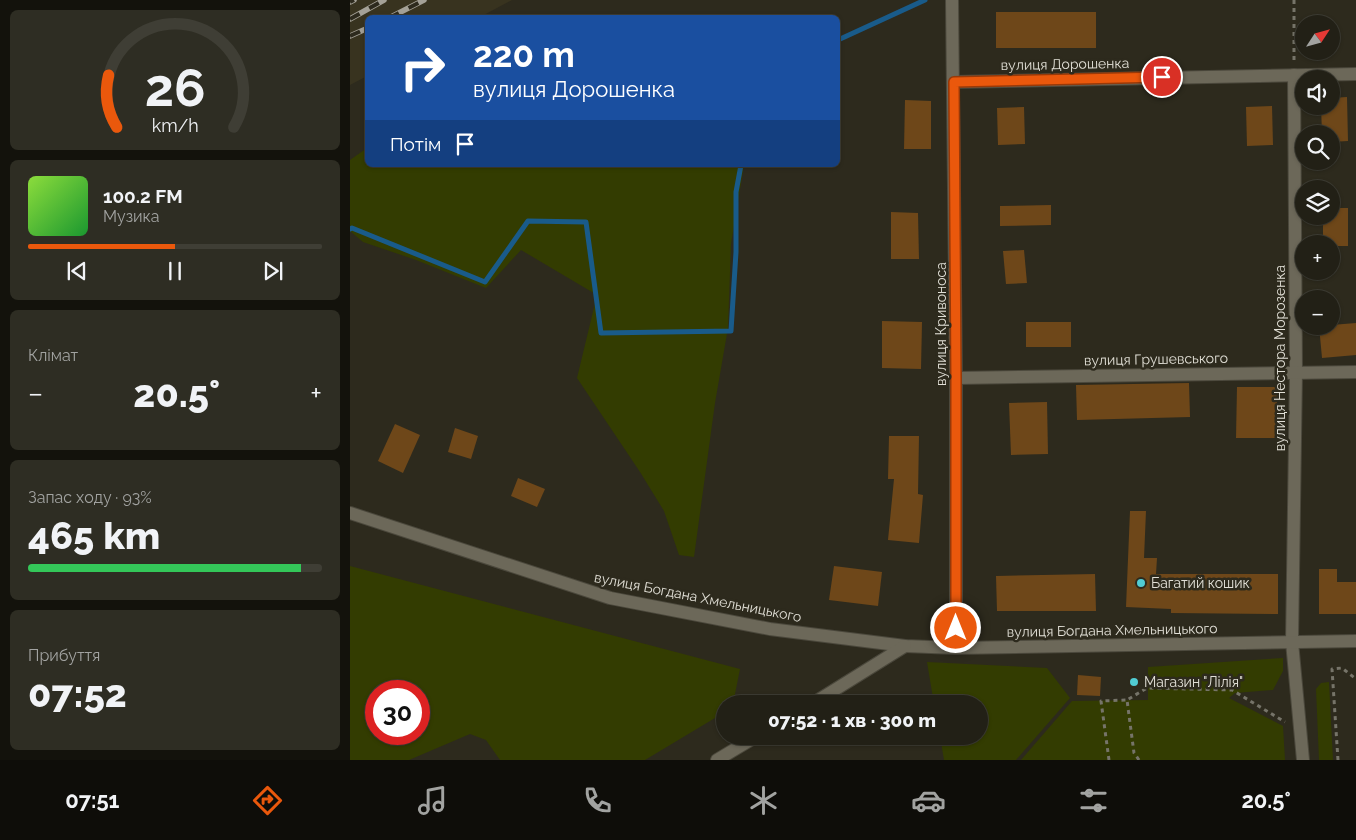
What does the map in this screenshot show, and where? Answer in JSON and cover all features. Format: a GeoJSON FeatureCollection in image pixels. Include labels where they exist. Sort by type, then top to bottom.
{"type":"FeatureCollection","features":[{"type":"Feature","properties":{"kind":"street","name":"вулиця Кривоноса"},"geometry":{"type":"LineString","coordinates":[[952,0],[956,378],[956,648]]}},
{"type":"Feature","properties":{"kind":"street","name":"вулиця Дорошенка"},"geometry":{"type":"LineString","coordinates":[[954,82],[1356,74]]}},
{"type":"Feature","properties":{"kind":"street","name":"вулиця Нестора Морозенка"},"geometry":{"type":"LineString","coordinates":[[1292,642],[1296,372],[1294,75]]}},
{"type":"Feature","properties":{"kind":"street","name":"вулиця Грушевського"},"geometry":{"type":"LineString","coordinates":[[956,378],[1356,372]]}},
{"type":"Feature","properties":{"kind":"street","name":"вулиця Богдана Хмельницького"},"geometry":{"type":"LineString","coordinates":[[350,513],[610,598],[770,629],[904,646],[956,648],[1356,641]]}},
{"type":"Feature","properties":{"kind":"street"},"geometry":{"type":"LineString","coordinates":[[1292,642],[1303,760]]}},
{"type":"Feature","properties":{"kind":"street"},"geometry":{"type":"LineString","coordinates":[[826,695],[904,646]]}},
{"type":"Feature","properties":{"kind":"street"},"geometry":{"type":"LineString","coordinates":[[717,760],[742,745]]}},
{"type":"Feature","properties":{"kind":"path"},"geometry":{"type":"LineString","coordinates":[[1294,0],[1294,75]]}},
{"type":"Feature","properties":{"kind":"path"},"geometry":{"type":"LineString","coordinates":[[1338,760],[1332,669],[1342,668],[1356,680]]}},
{"type":"Feature","properties":{"kind":"path"},"geometry":{"type":"LineString","coordinates":[[1109,760],[1101,701],[1127,700],[1147,688],[1232,690],[1289,725]]}},
{"type":"Feature","properties":{"kind":"path"},"geometry":{"type":"LineString","coordinates":[[1127,700],[1134,753],[1139,760]]}},
{"type":"Feature","properties":{"kind":"shaded area"},"geometry":{"type":"Polygon","coordinates":[[[350,0],[512,0],[484,15],[365,15],[365,77],[350,85],[350,0]]]}},
{"type":"Feature","properties":{"kind":"green space"},"geometry":{"type":"Polygon","coordinates":[[[365,149],[365,167],[744,167],[731,244],[728,328],[715,403],[694,557],[679,555],[664,511],[577,378],[597,295],[521,250],[486,288],[416,260],[363,242],[350,231],[350,160],[365,149]]]}},
{"type":"Feature","properties":{"kind":"green space"},"geometry":{"type":"Polygon","coordinates":[[[350,566],[740,669],[735,695],[716,695],[716,717],[645,760],[500,760],[486,740],[470,734],[409,760],[350,760],[350,566]]]}},
{"type":"Feature","properties":{"kind":"green space"},"geometry":{"type":"Polygon","coordinates":[[[1283,658],[1283,671],[1273,690],[1235,693],[1229,698],[1283,726],[1285,760],[1021,760],[1072,701],[1148,700],[1148,667],[1283,658]]]}},
{"type":"Feature","properties":{"kind":"green space"},"geometry":{"type":"Polygon","coordinates":[[[927,662],[1047,668],[1070,698],[1016,760],[944,760],[942,745],[988,745],[988,695],[932,695],[927,662]]]}},
{"type":"Feature","properties":{"kind":"green space"},"geometry":{"type":"Polygon","coordinates":[[[1329,682],[1333,760],[1319,760],[1316,689],[1321,683],[1329,682]]]}},
{"type":"Feature","properties":{"kind":"building"},"geometry":{"type":"Polygon","coordinates":[[[996,12],[1096,12],[1096,48],[996,48],[996,12]]]}},
{"type":"Feature","properties":{"kind":"building"},"geometry":{"type":"Polygon","coordinates":[[[1340,97],[1347,97],[1348,141],[1340,141],[1340,125],[1322,125],[1321,115],[1340,115],[1340,97]]]}},
{"type":"Feature","properties":{"kind":"building"},"geometry":{"type":"Polygon","coordinates":[[[905,100],[931,101],[931,149],[904,149],[905,100]]]}},
{"type":"Feature","properties":{"kind":"building"},"geometry":{"type":"Polygon","coordinates":[[[1272,106],[1273,145],[1247,146],[1246,107],[1272,106]]]}},
{"type":"Feature","properties":{"kind":"building"},"geometry":{"type":"Polygon","coordinates":[[[1024,107],[1025,144],[998,145],[997,108],[1024,107]]]}},
{"type":"Feature","properties":{"kind":"building"},"geometry":{"type":"Polygon","coordinates":[[[1051,205],[1051,225],[1000,226],[1000,206],[1051,205]]]}},
{"type":"Feature","properties":{"kind":"building"},"geometry":{"type":"Polygon","coordinates":[[[1340,208],[1348,208],[1348,246],[1340,246],[1340,235],[1323,235],[1323,225],[1340,225],[1340,208]]]}},
{"type":"Feature","properties":{"kind":"building"},"geometry":{"type":"Polygon","coordinates":[[[891,212],[918,213],[919,259],[891,259],[891,212]]]}},
{"type":"Feature","properties":{"kind":"building"},"geometry":{"type":"Polygon","coordinates":[[[1024,250],[1027,283],[1006,284],[1003,251],[1024,250]]]}},
{"type":"Feature","properties":{"kind":"building"},"geometry":{"type":"Polygon","coordinates":[[[882,321],[922,322],[921,369],[882,368],[882,321]]]}},
{"type":"Feature","properties":{"kind":"building"},"geometry":{"type":"Polygon","coordinates":[[[1026,322],[1071,322],[1071,347],[1026,347],[1026,322]]]}},
{"type":"Feature","properties":{"kind":"building"},"geometry":{"type":"Polygon","coordinates":[[[1356,323],[1356,355],[1322,358],[1320,335],[1340,335],[1340,324],[1356,323]]]}},
{"type":"Feature","properties":{"kind":"building"},"geometry":{"type":"Polygon","coordinates":[[[1189,383],[1190,417],[1077,420],[1076,385],[1189,383]]]}},
{"type":"Feature","properties":{"kind":"building"},"geometry":{"type":"Polygon","coordinates":[[[1237,387],[1277,387],[1277,438],[1236,438],[1237,387]]]}},
{"type":"Feature","properties":{"kind":"building"},"geometry":{"type":"Polygon","coordinates":[[[1047,402],[1048,454],[1011,455],[1009,403],[1047,402]]]}},
{"type":"Feature","properties":{"kind":"building"},"geometry":{"type":"Polygon","coordinates":[[[395,424],[420,435],[403,473],[378,461],[395,424]]]}},
{"type":"Feature","properties":{"kind":"building"},"geometry":{"type":"Polygon","coordinates":[[[455,428],[478,436],[471,459],[448,452],[455,428]]]}},
{"type":"Feature","properties":{"kind":"building"},"geometry":{"type":"Polygon","coordinates":[[[889,436],[919,436],[918,494],[923,495],[919,543],[888,540],[894,479],[888,479],[889,436]]]}},
{"type":"Feature","properties":{"kind":"building"},"geometry":{"type":"Polygon","coordinates":[[[518,478],[545,489],[537,507],[511,496],[518,478]]]}},
{"type":"Feature","properties":{"kind":"building"},"geometry":{"type":"Polygon","coordinates":[[[1130,511],[1146,511],[1144,558],[1157,558],[1156,574],[1278,574],[1278,614],[1171,613],[1171,609],[1126,607],[1130,511]]]}},
{"type":"Feature","properties":{"kind":"building"},"geometry":{"type":"Polygon","coordinates":[[[834,566],[882,572],[878,606],[829,600],[834,566]]]}},
{"type":"Feature","properties":{"kind":"building"},"geometry":{"type":"Polygon","coordinates":[[[1319,569],[1337,569],[1337,582],[1356,582],[1356,614],[1319,614],[1319,569]]]}},
{"type":"Feature","properties":{"kind":"building"},"geometry":{"type":"Polygon","coordinates":[[[1095,574],[1096,611],[997,611],[996,576],[1095,574]]]}},
{"type":"Feature","properties":{"kind":"building"},"geometry":{"type":"Polygon","coordinates":[[[1078,675],[1101,677],[1100,696],[1077,695],[1078,675]]]}},
{"type":"Feature","properties":{"kind":"waterway"},"geometry":{"type":"LineString","coordinates":[[840,39],[925,0]]}},
{"type":"Feature","properties":{"kind":"waterway"},"geometry":{"type":"LineString","coordinates":[[350,229],[352,228],[485,282],[528,221],[586,222],[601,333],[731,331],[736,252],[736,192],[741,167]]}},
{"type":"Feature","properties":{"kind":"railway"},"geometry":{"type":"LineString","coordinates":[[350,2],[354,0]]}},
{"type":"Feature","properties":{"kind":"railway"},"geometry":{"type":"LineString","coordinates":[[350,19],[384,0]]}},
{"type":"Feature","properties":{"kind":"railway"},"geometry":{"type":"LineString","coordinates":[[395,15],[424,0]]}},
{"type":"Feature","properties":{"kind":"railway"},"geometry":{"type":"LineString","coordinates":[[350,36],[365,29]]}},
{"type":"Feature","properties":{"kind":"place","name":"Багатий кошик"},"geometry":{"type":"Point","coordinates":[1141,583]}},
{"type":"Feature","properties":{"kind":"place","name":"Магазин \"Лілія\""},"geometry":{"type":"Point","coordinates":[1134,682]}},
{"type":"Feature","properties":{"kind":"route"},"geometry":{"type":"LineString","coordinates":[[956,628],[954,82],[1162,77]]}}]}
